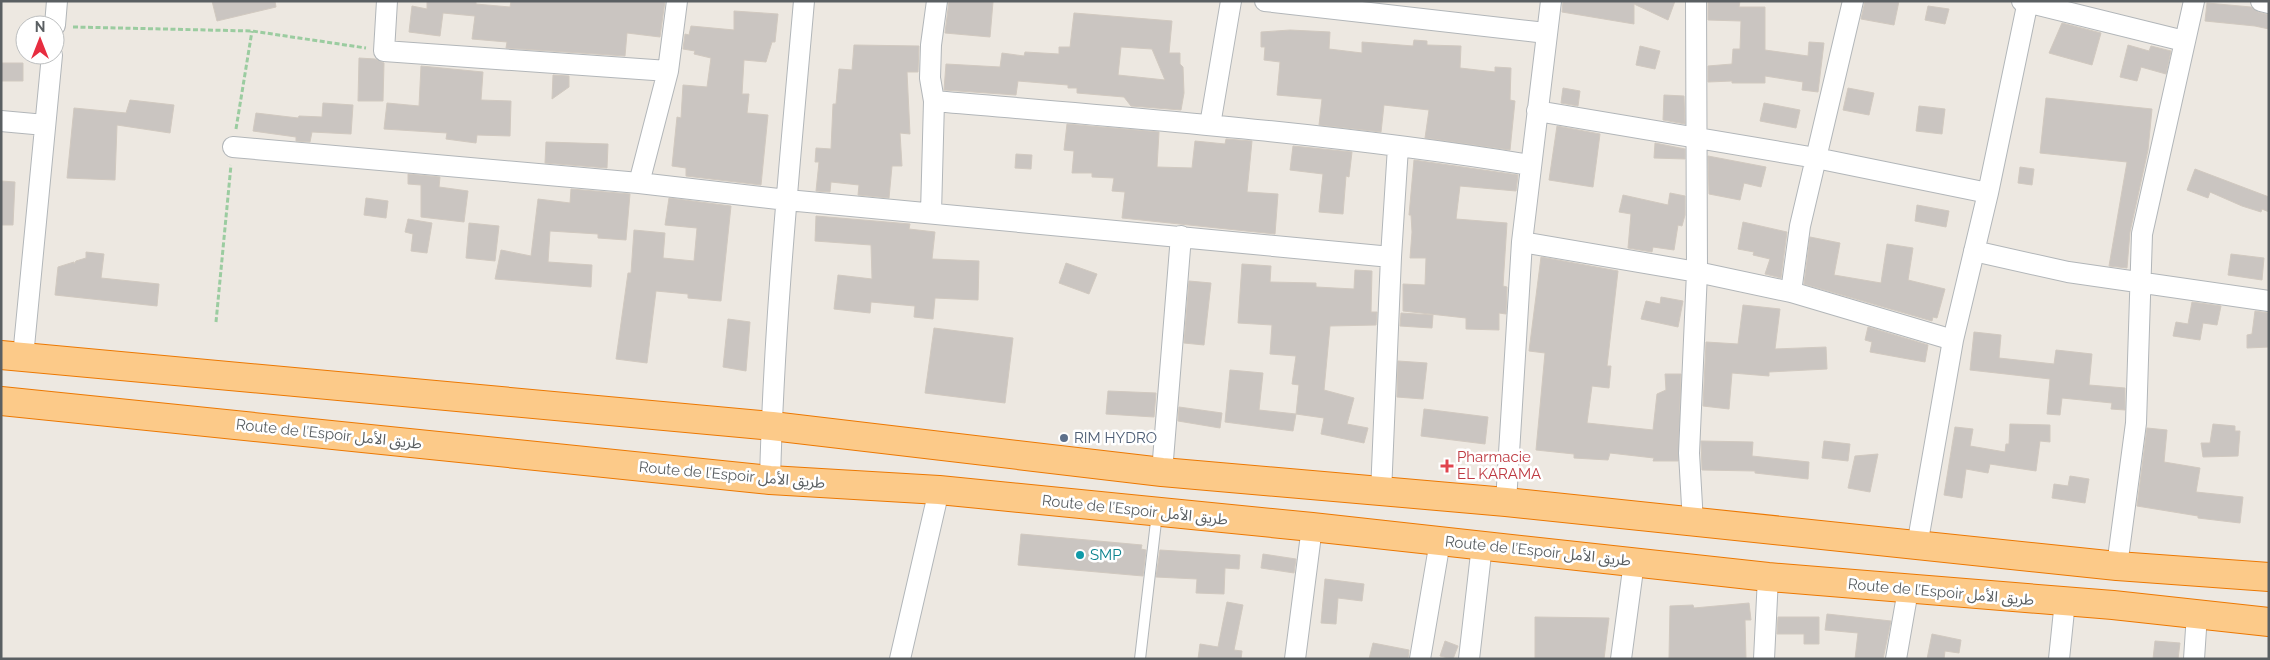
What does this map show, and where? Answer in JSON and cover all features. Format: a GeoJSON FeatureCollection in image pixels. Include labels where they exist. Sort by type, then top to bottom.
{"type":"FeatureCollection","features":[{"type":"Feature","properties":{"kind":"highway"},"geometry":{"type":"LineString","coordinates":[[12,356],[772,426],[1162,472],[1381,493],[1506,502],[2117,566],[2269,577]]}},
{"type":"Feature","properties":{"kind":"highway","name":"Route de l’Espoir طريق الأمل"},"geometry":{"type":"LineString","coordinates":[[1,400],[770,480],[939,490],[1437,540],[1768,577],[1908,590],[2065,601],[2269,622]]}},
{"type":"Feature","properties":{"kind":"street"},"geometry":{"type":"LineString","coordinates":[[57,1],[59,15]]}},
{"type":"Feature","properties":{"kind":"street"},"geometry":{"type":"LineString","coordinates":[[387,1],[384,51],[668,71]]}},
{"type":"Feature","properties":{"kind":"street"},"geometry":{"type":"LineString","coordinates":[[639,183],[668,71],[677,1]]}},
{"type":"Feature","properties":{"kind":"street"},"geometry":{"type":"LineString","coordinates":[[770,480],[787,200],[804,1]]}},
{"type":"Feature","properties":{"kind":"street"},"geometry":{"type":"LineString","coordinates":[[931,212],[934,101],[930,78],[931,46],[937,1]]}},
{"type":"Feature","properties":{"kind":"street"},"geometry":{"type":"LineString","coordinates":[[1210,126],[1231,1]]}},
{"type":"Feature","properties":{"kind":"street"},"geometry":{"type":"LineString","coordinates":[[1265,1],[1305,4],[1546,33]]}},
{"type":"Feature","properties":{"kind":"street"},"geometry":{"type":"LineString","coordinates":[[1506,502],[1522,242],[1551,1]]}},
{"type":"Feature","properties":{"kind":"street"},"geometry":{"type":"LineString","coordinates":[[1693,523],[1689,453],[1697,272],[1696,1]]}},
{"type":"Feature","properties":{"kind":"street"},"geometry":{"type":"LineString","coordinates":[[1791,292],[1800,226],[1853,1]]}},
{"type":"Feature","properties":{"kind":"street"},"geometry":{"type":"LineString","coordinates":[[2117,566],[2136,423],[2142,234],[2194,1]]}},
{"type":"Feature","properties":{"kind":"street"},"geometry":{"type":"LineString","coordinates":[[2261,1],[2269,2]]}},
{"type":"Feature","properties":{"kind":"street"},"geometry":{"type":"LineString","coordinates":[[1917,546],[1953,340],[1988,193],[2026,2],[2184,41]]}},
{"type":"Feature","properties":{"kind":"street"},"geometry":{"type":"LineString","coordinates":[[12,356],[45,125],[51,65]]}},
{"type":"Feature","properties":{"kind":"street"},"geometry":{"type":"LineString","coordinates":[[934,101],[1210,126],[1398,147],[1530,166]]}},
{"type":"Feature","properties":{"kind":"street"},"geometry":{"type":"LineString","coordinates":[[1537,111],[1816,158],[1988,193]]}},
{"type":"Feature","properties":{"kind":"street"},"geometry":{"type":"LineString","coordinates":[[1,120],[45,125]]}},
{"type":"Feature","properties":{"kind":"street"},"geometry":{"type":"LineString","coordinates":[[233,147],[639,183],[787,200],[931,212],[1391,257]]}},
{"type":"Feature","properties":{"kind":"street"},"geometry":{"type":"LineString","coordinates":[[1381,493],[1391,257],[1398,147]]}},
{"type":"Feature","properties":{"kind":"street"},"geometry":{"type":"LineString","coordinates":[[1162,472],[1182,236]]}},
{"type":"Feature","properties":{"kind":"street"},"geometry":{"type":"LineString","coordinates":[[1522,242],[1697,272],[1791,292],[1953,340]]}},
{"type":"Feature","properties":{"kind":"street"},"geometry":{"type":"LineString","coordinates":[[1974,251],[2068,272],[2269,301]]}},
{"type":"Feature","properties":{"kind":"street"},"geometry":{"type":"LineString","coordinates":[[900,659],[939,490]]}},
{"type":"Feature","properties":{"kind":"street"},"geometry":{"type":"LineString","coordinates":[[1295,659],[1312,527]]}},
{"type":"Feature","properties":{"kind":"street"},"geometry":{"type":"LineString","coordinates":[[1420,659],[1438,552],[1437,540]]}},
{"type":"Feature","properties":{"kind":"street"},"geometry":{"type":"LineString","coordinates":[[1469,659],[1482,545]]}},
{"type":"Feature","properties":{"kind":"street"},"geometry":{"type":"LineString","coordinates":[[1621,659],[1634,562]]}},
{"type":"Feature","properties":{"kind":"street"},"geometry":{"type":"LineString","coordinates":[[1764,659],[1768,577]]}},
{"type":"Feature","properties":{"kind":"street"},"geometry":{"type":"LineString","coordinates":[[1896,659],[1908,590]]}},
{"type":"Feature","properties":{"kind":"street"},"geometry":{"type":"LineString","coordinates":[[2058,659],[2065,601]]}},
{"type":"Feature","properties":{"kind":"street"},"geometry":{"type":"LineString","coordinates":[[2194,659],[2197,614]]}},
{"type":"Feature","properties":{"kind":"lane"},"geometry":{"type":"LineString","coordinates":[[1140,659],[1157,512]]}},
{"type":"Feature","properties":{"kind":"path"},"geometry":{"type":"LineString","coordinates":[[65,26],[252,31],[384,51]]}},
{"type":"Feature","properties":{"kind":"path"},"geometry":{"type":"LineString","coordinates":[[216,322],[233,147],[252,31]]}},
{"type":"Feature","properties":{"kind":"building"},"geometry":{"type":"Polygon","coordinates":[[[212,1],[275,1],[276,7],[217,21],[212,1]]]}},
{"type":"Feature","properties":{"kind":"building"},"geometry":{"type":"Polygon","coordinates":[[[427,1],[476,1],[476,4],[510,7],[511,1],[665,1],[660,37],[627,33],[625,56],[506,48],[507,42],[472,39],[475,16],[443,13],[440,36],[409,32],[412,6],[427,9],[427,1]]]}},
{"type":"Feature","properties":{"kind":"building"},"geometry":{"type":"Polygon","coordinates":[[[949,1],[993,2],[990,37],[945,33],[949,1]]]}},
{"type":"Feature","properties":{"kind":"building"},"geometry":{"type":"Polygon","coordinates":[[[1563,1],[1675,1],[1668,20],[1634,4],[1634,24],[1562,12],[1563,1]]]}},
{"type":"Feature","properties":{"kind":"building"},"geometry":{"type":"Polygon","coordinates":[[[1708,1],[1740,1],[1739,7],[1765,7],[1765,50],[1808,56],[1809,42],[1824,43],[1818,92],[1802,90],[1803,82],[1765,76],[1765,83],[1708,82],[1708,66],[1732,64],[1733,49],[1740,49],[1741,21],[1708,20],[1708,1]]]}},
{"type":"Feature","properties":{"kind":"building"},"geometry":{"type":"Polygon","coordinates":[[[1865,1],[1899,1],[1894,25],[1861,19],[1865,1]]]}},
{"type":"Feature","properties":{"kind":"building"},"geometry":{"type":"Polygon","coordinates":[[[2207,3],[2251,7],[2258,12],[2269,15],[2269,29],[2205,21],[2207,3]]]}},
{"type":"Feature","properties":{"kind":"building"},"geometry":{"type":"Polygon","coordinates":[[[1928,6],[1949,9],[1945,24],[1925,20],[1928,6]]]}},
{"type":"Feature","properties":{"kind":"building"},"geometry":{"type":"Polygon","coordinates":[[[734,11],[778,14],[775,42],[772,42],[766,62],[744,60],[742,94],[749,94],[747,113],[768,115],[761,185],[686,176],[686,168],[672,166],[677,117],[681,118],[683,85],[707,87],[711,58],[694,54],[695,51],[683,49],[685,34],[689,35],[691,26],[734,30],[734,11]]]}},
{"type":"Feature","properties":{"kind":"building"},"geometry":{"type":"Polygon","coordinates":[[[1074,13],[1172,21],[1169,53],[1180,53],[1180,64],[1183,67],[1184,93],[1181,110],[1131,106],[1124,97],[1077,93],[1077,88],[1068,88],[1068,85],[1018,81],[1016,95],[944,90],[946,64],[1000,67],[1002,53],[1024,56],[1025,52],[1059,54],[1059,47],[1070,47],[1074,13]],[[1121,47],[1118,75],[1165,80],[1152,49],[1121,47]]]}},
{"type":"Feature","properties":{"kind":"building"},"geometry":{"type":"Polygon","coordinates":[[[2062,23],[2101,33],[2092,65],[2049,53],[2062,23]]]}},
{"type":"Feature","properties":{"kind":"building"},"geometry":{"type":"Polygon","coordinates":[[[1290,30],[1330,32],[1329,49],[1362,53],[1362,42],[1413,46],[1414,40],[1427,41],[1427,45],[1461,46],[1460,68],[1495,72],[1495,67],[1511,68],[1510,100],[1515,101],[1510,150],[1425,138],[1429,110],[1384,105],[1381,132],[1319,125],[1322,99],[1277,95],[1280,62],[1264,60],[1265,47],[1261,47],[1261,32],[1290,30]]]}},
{"type":"Feature","properties":{"kind":"building"},"geometry":{"type":"Polygon","coordinates":[[[854,45],[919,46],[918,72],[907,72],[910,134],[900,133],[902,166],[892,166],[889,198],[858,195],[859,185],[831,182],[830,192],[816,191],[819,162],[815,162],[816,148],[831,149],[833,104],[836,104],[839,69],[852,70],[854,45]]]}},
{"type":"Feature","properties":{"kind":"building"},"geometry":{"type":"Polygon","coordinates":[[[2128,45],[2149,51],[2151,46],[2171,51],[2166,74],[2141,67],[2137,81],[2120,77],[2128,45]]]}},
{"type":"Feature","properties":{"kind":"building"},"geometry":{"type":"Polygon","coordinates":[[[1640,46],[1660,51],[1655,69],[1636,65],[1640,46]]]}},
{"type":"Feature","properties":{"kind":"building"},"geometry":{"type":"Polygon","coordinates":[[[359,58],[375,59],[384,63],[383,101],[358,101],[359,58]]]}},
{"type":"Feature","properties":{"kind":"building"},"geometry":{"type":"Polygon","coordinates":[[[1,63],[23,65],[23,81],[1,81],[1,63]]]}},
{"type":"Feature","properties":{"kind":"building"},"geometry":{"type":"Polygon","coordinates":[[[421,66],[483,72],[481,100],[511,101],[510,136],[477,135],[476,143],[446,139],[447,133],[384,129],[387,103],[419,106],[421,66]]]}},
{"type":"Feature","properties":{"kind":"building"},"geometry":{"type":"Polygon","coordinates":[[[553,75],[569,76],[569,87],[552,99],[553,75]]]}},
{"type":"Feature","properties":{"kind":"building"},"geometry":{"type":"Polygon","coordinates":[[[1563,88],[1580,91],[1578,106],[1561,103],[1563,88]]]}},
{"type":"Feature","properties":{"kind":"building"},"geometry":{"type":"Polygon","coordinates":[[[1848,88],[1874,93],[1869,115],[1843,110],[1848,88]]]}},
{"type":"Feature","properties":{"kind":"building"},"geometry":{"type":"Polygon","coordinates":[[[1664,95],[1684,96],[1685,124],[1663,120],[1664,95]]]}},
{"type":"Feature","properties":{"kind":"building"},"geometry":{"type":"Polygon","coordinates":[[[2046,98],[2152,109],[2148,150],[2130,232],[2127,268],[2109,266],[2127,162],[2040,153],[2046,98]]]}},
{"type":"Feature","properties":{"kind":"building"},"geometry":{"type":"Polygon","coordinates":[[[130,100],[174,105],[170,133],[117,125],[115,180],[67,178],[74,108],[126,113],[130,100]]]}},
{"type":"Feature","properties":{"kind":"building"},"geometry":{"type":"Polygon","coordinates":[[[323,103],[353,105],[351,134],[312,132],[310,142],[296,141],[296,137],[253,131],[256,113],[298,118],[299,116],[322,117],[323,103]]]}},
{"type":"Feature","properties":{"kind":"building"},"geometry":{"type":"Polygon","coordinates":[[[1764,103],[1800,110],[1796,128],[1760,121],[1764,103]]]}},
{"type":"Feature","properties":{"kind":"building"},"geometry":{"type":"Polygon","coordinates":[[[1919,106],[1945,109],[1942,134],[1916,131],[1919,106]]]}},
{"type":"Feature","properties":{"kind":"building"},"geometry":{"type":"Polygon","coordinates":[[[1067,124],[1159,132],[1157,167],[1192,168],[1195,141],[1225,144],[1226,139],[1252,141],[1247,192],[1278,194],[1275,234],[1122,218],[1125,192],[1112,191],[1114,178],[1092,177],[1092,173],[1072,173],[1074,151],[1064,150],[1067,124]]]}},
{"type":"Feature","properties":{"kind":"building"},"geometry":{"type":"Polygon","coordinates":[[[1557,126],[1600,134],[1593,187],[1549,180],[1557,126]]]}},
{"type":"Feature","properties":{"kind":"building"},"geometry":{"type":"Polygon","coordinates":[[[546,142],[608,144],[607,168],[545,163],[546,142]]]}},
{"type":"Feature","properties":{"kind":"building"},"geometry":{"type":"Polygon","coordinates":[[[1655,143],[1685,149],[1685,159],[1654,158],[1655,143]]]}},
{"type":"Feature","properties":{"kind":"building"},"geometry":{"type":"Polygon","coordinates":[[[1293,146],[1352,152],[1349,177],[1346,176],[1343,214],[1319,212],[1323,174],[1290,170],[1293,146]]]}},
{"type":"Feature","properties":{"kind":"building"},"geometry":{"type":"Polygon","coordinates":[[[1016,154],[1032,155],[1031,169],[1015,168],[1016,154]]]}},
{"type":"Feature","properties":{"kind":"building"},"geometry":{"type":"Polygon","coordinates":[[[1708,156],[1766,167],[1761,187],[1744,183],[1740,200],[1709,194],[1708,156]]]}},
{"type":"Feature","properties":{"kind":"building"},"geometry":{"type":"Polygon","coordinates":[[[1414,160],[1518,175],[1516,191],[1460,186],[1456,219],[1507,223],[1503,286],[1507,287],[1506,314],[1499,313],[1499,330],[1466,329],[1466,318],[1403,311],[1403,284],[1425,285],[1426,258],[1410,258],[1412,232],[1411,215],[1409,215],[1414,160]]]}},
{"type":"Feature","properties":{"kind":"building"},"geometry":{"type":"Polygon","coordinates":[[[2020,167],[2034,169],[2032,185],[2018,183],[2020,167]]]}},
{"type":"Feature","properties":{"kind":"building"},"geometry":{"type":"Polygon","coordinates":[[[2195,169],[2269,197],[2269,212],[2262,209],[2261,212],[2242,206],[2210,192],[2208,198],[2187,190],[2195,169]]]}},
{"type":"Feature","properties":{"kind":"building"},"geometry":{"type":"Polygon","coordinates":[[[408,174],[440,177],[439,187],[468,191],[464,222],[421,217],[421,185],[408,184],[408,174]]]}},
{"type":"Feature","properties":{"kind":"building"},"geometry":{"type":"Polygon","coordinates":[[[1,181],[15,182],[13,225],[1,225],[1,181]]]}},
{"type":"Feature","properties":{"kind":"building"},"geometry":{"type":"Polygon","coordinates":[[[571,189],[630,194],[626,240],[598,238],[598,234],[550,231],[548,262],[592,265],[591,287],[495,279],[501,250],[531,256],[538,199],[570,203],[571,189]]]}},
{"type":"Feature","properties":{"kind":"building"},"geometry":{"type":"Polygon","coordinates":[[[1670,193],[1685,196],[1685,215],[1682,226],[1678,225],[1674,250],[1653,247],[1652,252],[1628,248],[1631,214],[1619,212],[1623,195],[1668,205],[1670,193]]]}},
{"type":"Feature","properties":{"kind":"building"},"geometry":{"type":"Polygon","coordinates":[[[366,198],[388,201],[386,218],[364,215],[366,198]]]}},
{"type":"Feature","properties":{"kind":"building"},"geometry":{"type":"Polygon","coordinates":[[[669,198],[731,206],[721,301],[688,298],[688,294],[656,291],[647,363],[616,359],[628,273],[631,273],[634,230],[665,233],[663,258],[694,261],[697,228],[665,225],[669,198]]]}},
{"type":"Feature","properties":{"kind":"building"},"geometry":{"type":"Polygon","coordinates":[[[1917,205],[1949,211],[1946,227],[1915,221],[1917,205]]]}},
{"type":"Feature","properties":{"kind":"building"},"geometry":{"type":"Polygon","coordinates":[[[816,216],[910,224],[909,229],[935,232],[932,259],[979,261],[978,300],[935,298],[933,319],[914,317],[915,306],[871,302],[870,313],[834,309],[838,275],[872,279],[871,245],[815,241],[816,216]]]}},
{"type":"Feature","properties":{"kind":"building"},"geometry":{"type":"Polygon","coordinates":[[[408,219],[432,223],[427,253],[411,251],[413,234],[405,232],[408,219]]]}},
{"type":"Feature","properties":{"kind":"building"},"geometry":{"type":"Polygon","coordinates":[[[1743,222],[1787,232],[1781,278],[1765,274],[1770,259],[1753,255],[1754,252],[1738,249],[1743,222]]]}},
{"type":"Feature","properties":{"kind":"building"},"geometry":{"type":"Polygon","coordinates":[[[469,223],[499,226],[495,261],[466,258],[469,223]]]}},
{"type":"Feature","properties":{"kind":"building"},"geometry":{"type":"Polygon","coordinates":[[[1810,237],[1840,243],[1834,275],[1881,283],[1887,244],[1913,248],[1908,280],[1945,289],[1937,318],[1933,317],[1932,321],[1804,284],[1810,237]]]}},
{"type":"Feature","properties":{"kind":"building"},"geometry":{"type":"Polygon","coordinates":[[[86,252],[104,254],[101,278],[159,284],[157,306],[55,295],[58,267],[74,262],[74,264],[76,261],[86,258],[86,252]]]}},
{"type":"Feature","properties":{"kind":"building"},"geometry":{"type":"Polygon","coordinates":[[[2231,254],[2264,258],[2262,280],[2228,275],[2231,254]]]}},
{"type":"Feature","properties":{"kind":"building"},"geometry":{"type":"Polygon","coordinates":[[[1541,257],[1618,271],[1607,366],[1611,366],[1609,388],[1592,386],[1587,423],[1653,430],[1657,394],[1666,390],[1665,374],[1681,374],[1678,461],[1653,461],[1654,458],[1610,453],[1608,460],[1574,458],[1574,454],[1536,450],[1545,353],[1529,351],[1541,257]]]}},
{"type":"Feature","properties":{"kind":"building"},"geometry":{"type":"Polygon","coordinates":[[[1066,263],[1097,274],[1089,294],[1059,283],[1066,263]]]}},
{"type":"Feature","properties":{"kind":"building"},"geometry":{"type":"Polygon","coordinates":[[[1242,264],[1271,266],[1270,282],[1316,283],[1316,287],[1354,289],[1355,270],[1372,271],[1371,312],[1377,312],[1376,325],[1330,326],[1324,390],[1354,398],[1347,424],[1368,428],[1364,443],[1321,434],[1324,418],[1296,414],[1299,385],[1292,384],[1296,356],[1270,354],[1272,325],[1238,323],[1242,264]]]}},
{"type":"Feature","properties":{"kind":"building"},"geometry":{"type":"Polygon","coordinates":[[[1189,281],[1211,283],[1204,345],[1184,343],[1189,281]]]}},
{"type":"Feature","properties":{"kind":"building"},"geometry":{"type":"Polygon","coordinates":[[[1661,297],[1683,301],[1678,327],[1641,319],[1646,301],[1660,304],[1661,297]]]}},
{"type":"Feature","properties":{"kind":"building"},"geometry":{"type":"Polygon","coordinates":[[[2192,302],[2221,306],[2217,325],[2203,323],[2200,340],[2173,336],[2176,322],[2188,324],[2192,302]]]}},
{"type":"Feature","properties":{"kind":"building"},"geometry":{"type":"Polygon","coordinates":[[[1743,305],[1780,309],[1775,349],[1826,347],[1827,369],[1769,372],[1769,376],[1732,373],[1729,409],[1703,406],[1706,342],[1738,344],[1743,305]]]}},
{"type":"Feature","properties":{"kind":"building"},"geometry":{"type":"Polygon","coordinates":[[[2255,311],[2269,313],[2269,347],[2247,348],[2247,335],[2252,334],[2255,311]]]}},
{"type":"Feature","properties":{"kind":"building"},"geometry":{"type":"Polygon","coordinates":[[[1401,313],[1433,315],[1432,328],[1400,326],[1401,313]]]}},
{"type":"Feature","properties":{"kind":"building"},"geometry":{"type":"Polygon","coordinates":[[[728,319],[750,322],[746,371],[723,367],[728,319]]]}},
{"type":"Feature","properties":{"kind":"building"},"geometry":{"type":"Polygon","coordinates":[[[1868,327],[1928,345],[1925,362],[1870,352],[1872,342],[1865,340],[1868,327]]]}},
{"type":"Feature","properties":{"kind":"building"},"geometry":{"type":"Polygon","coordinates":[[[934,328],[1013,338],[1005,403],[925,393],[934,328]]]}},
{"type":"Feature","properties":{"kind":"building"},"geometry":{"type":"Polygon","coordinates":[[[1974,332],[2001,335],[1999,358],[2054,364],[2056,350],[2092,354],[2089,385],[2125,388],[2125,410],[2111,409],[2112,403],[2062,398],[2060,415],[2047,414],[2050,379],[1970,370],[1974,332]]]}},
{"type":"Feature","properties":{"kind":"building"},"geometry":{"type":"Polygon","coordinates":[[[1398,361],[1427,363],[1423,399],[1397,397],[1398,361]]]}},
{"type":"Feature","properties":{"kind":"building"},"geometry":{"type":"Polygon","coordinates":[[[1230,370],[1263,373],[1259,410],[1296,414],[1293,431],[1225,422],[1230,370]]]}},
{"type":"Feature","properties":{"kind":"building"},"geometry":{"type":"Polygon","coordinates":[[[1108,391],[1156,393],[1154,417],[1106,414],[1108,391]]]}},
{"type":"Feature","properties":{"kind":"building"},"geometry":{"type":"Polygon","coordinates":[[[1179,407],[1222,413],[1220,428],[1178,421],[1179,407]]]}},
{"type":"Feature","properties":{"kind":"building"},"geometry":{"type":"Polygon","coordinates":[[[1424,409],[1488,417],[1485,444],[1421,436],[1424,409]]]}},
{"type":"Feature","properties":{"kind":"building"},"geometry":{"type":"Polygon","coordinates":[[[2010,424],[2050,425],[2050,442],[2040,441],[2036,471],[1990,464],[1988,473],[1966,469],[1962,498],[1944,495],[1955,427],[1973,429],[1970,446],[2005,452],[2006,444],[2009,444],[2010,424]]]}},
{"type":"Feature","properties":{"kind":"building"},"geometry":{"type":"Polygon","coordinates":[[[2213,424],[2235,426],[2235,431],[2240,431],[2238,456],[2203,457],[2201,443],[2210,443],[2213,424]]]}},
{"type":"Feature","properties":{"kind":"building"},"geometry":{"type":"Polygon","coordinates":[[[2147,428],[2167,430],[2164,462],[2200,468],[2196,492],[2243,497],[2240,523],[2198,518],[2198,516],[2137,506],[2147,428]]]}},
{"type":"Feature","properties":{"kind":"building"},"geometry":{"type":"Polygon","coordinates":[[[1701,441],[1753,442],[1752,456],[1809,462],[1808,479],[1755,473],[1755,471],[1702,470],[1701,441]]]}},
{"type":"Feature","properties":{"kind":"building"},"geometry":{"type":"Polygon","coordinates":[[[1824,441],[1850,444],[1848,461],[1822,458],[1824,441]]]}},
{"type":"Feature","properties":{"kind":"building"},"geometry":{"type":"Polygon","coordinates":[[[1878,454],[1870,492],[1848,488],[1855,456],[1878,454]]]}},
{"type":"Feature","properties":{"kind":"building"},"geometry":{"type":"Polygon","coordinates":[[[2070,476],[2089,479],[2085,503],[2052,498],[2054,484],[2068,486],[2070,476]]]}},
{"type":"Feature","properties":{"kind":"building","name":"SMP"},"geometry":{"type":"Polygon","coordinates":[[[1021,534],[1142,545],[1141,549],[1146,550],[1143,576],[1018,565],[1021,534]]]}},
{"type":"Feature","properties":{"kind":"building"},"geometry":{"type":"Polygon","coordinates":[[[1160,550],[1240,555],[1239,569],[1225,568],[1224,594],[1196,593],[1197,579],[1156,577],[1160,550]]]}},
{"type":"Feature","properties":{"kind":"building"},"geometry":{"type":"Polygon","coordinates":[[[1263,554],[1296,559],[1294,573],[1261,568],[1263,554]]]}},
{"type":"Feature","properties":{"kind":"building"},"geometry":{"type":"Polygon","coordinates":[[[1325,579],[1364,584],[1362,601],[1338,598],[1336,624],[1321,623],[1325,579]]]}},
{"type":"Feature","properties":{"kind":"building"},"geometry":{"type":"Polygon","coordinates":[[[1227,602],[1243,605],[1234,650],[1242,651],[1241,659],[1198,659],[1200,644],[1218,647],[1227,602]]]}},
{"type":"Feature","properties":{"kind":"building"},"geometry":{"type":"Polygon","coordinates":[[[1749,603],[1751,620],[1745,620],[1746,659],[1669,658],[1670,606],[1693,605],[1694,608],[1749,603]]]}},
{"type":"Feature","properties":{"kind":"building"},"geometry":{"type":"Polygon","coordinates":[[[1827,614],[1891,621],[1883,659],[1855,659],[1858,633],[1825,630],[1827,614]]]}},
{"type":"Feature","properties":{"kind":"building"},"geometry":{"type":"Polygon","coordinates":[[[1535,617],[1609,618],[1604,659],[1535,659],[1535,617]]]}},
{"type":"Feature","properties":{"kind":"building"},"geometry":{"type":"Polygon","coordinates":[[[1778,617],[1819,617],[1819,644],[1804,644],[1804,634],[1777,634],[1778,617]]]}},
{"type":"Feature","properties":{"kind":"building"},"geometry":{"type":"Polygon","coordinates":[[[1932,634],[1961,640],[1959,653],[1945,651],[1944,659],[1927,659],[1932,634]]]}},
{"type":"Feature","properties":{"kind":"building"},"geometry":{"type":"Polygon","coordinates":[[[1445,641],[1458,646],[1453,659],[1440,656],[1445,641]]]}},
{"type":"Feature","properties":{"kind":"building"},"geometry":{"type":"Polygon","coordinates":[[[2155,641],[2180,643],[2178,659],[2153,659],[2155,641]]]}},
{"type":"Feature","properties":{"kind":"building"},"geometry":{"type":"Polygon","coordinates":[[[1373,643],[1409,650],[1408,659],[1369,659],[1373,643]]]}},
{"type":"Feature","properties":{"kind":"place","name":"RIM HYDRO"},"geometry":{"type":"Point","coordinates":[1064,438]}},
{"type":"Feature","properties":{"kind":"place","name":"Pharmacie EL KARAMA"},"geometry":{"type":"Point","coordinates":[1447,466]}},
{"type":"Feature","properties":{"kind":"place","name":"SMP"},"geometry":{"type":"Point","coordinates":[1080,555]}}]}
